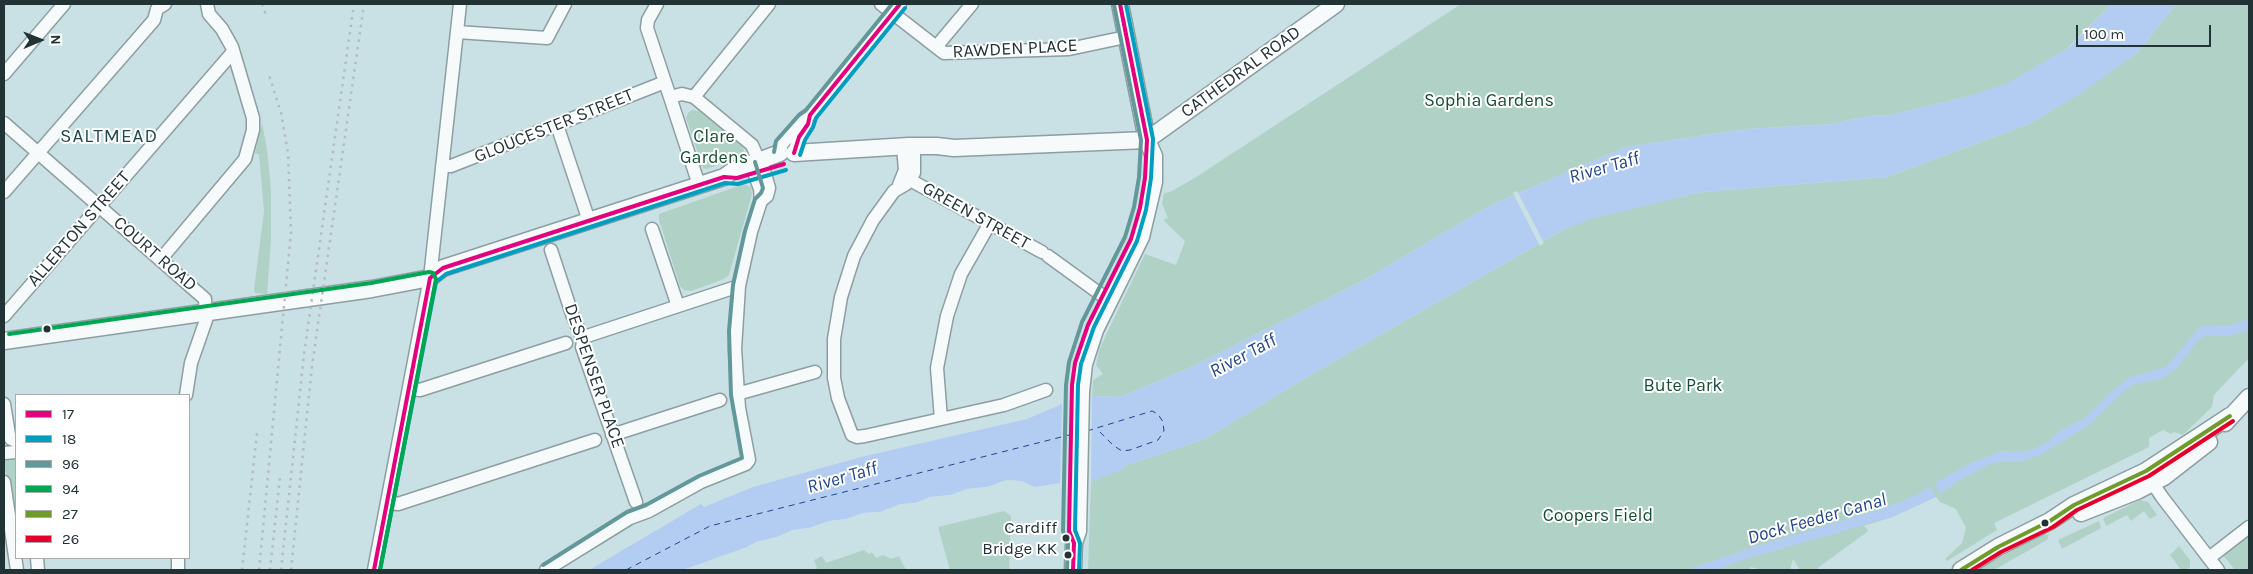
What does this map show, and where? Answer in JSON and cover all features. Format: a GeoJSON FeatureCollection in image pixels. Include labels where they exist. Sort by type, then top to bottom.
{"type":"FeatureCollection","features":[{"type":"Feature","properties":{"kind":"main road"},"geometry":{"type":"LineString","coordinates":[[1077,394],[1090,341],[1132,258],[1148,214],[1154,188],[1154,156],[1147,140],[1120,4]]}},
{"type":"Feature","properties":{"kind":"main road","name":"CATHEDRAL ROAD"},"geometry":{"type":"LineString","coordinates":[[1147,140],[1336,4]]}},
{"type":"Feature","properties":{"kind":"main road"},"geometry":{"type":"LineString","coordinates":[[4,340],[430,278],[443,268],[724,177],[734,170],[758,163],[788,158],[954,148],[1147,140]]}},
{"type":"Feature","properties":{"kind":"main road"},"geometry":{"type":"LineString","coordinates":[[1073,570],[1074,543],[1078,531],[1074,492],[1077,394],[1074,370],[1080,347],[1125,252],[1137,221],[1145,187],[1147,140]]}},
{"type":"Feature","properties":{"kind":"main road"},"geometry":{"type":"LineString","coordinates":[[1961,570],[1998,547],[2050,522],[2077,515],[2149,477],[2170,473],[2216,435],[2230,416],[2249,397]]}},
{"type":"Feature","properties":{"kind":"street"},"geometry":{"type":"LineString","coordinates":[[4,74],[64,4]]}},
{"type":"Feature","properties":{"kind":"street"},"geometry":{"type":"LineString","coordinates":[[4,192],[154,20],[157,10],[165,4]]}},
{"type":"Feature","properties":{"kind":"street"},"geometry":{"type":"LineString","coordinates":[[161,259],[245,159],[253,130],[254,118],[233,52],[222,30],[209,14],[207,4]]}},
{"type":"Feature","properties":{"kind":"street"},"geometry":{"type":"LineString","coordinates":[[374,570],[430,278],[460,4]]}},
{"type":"Feature","properties":{"kind":"street"},"geometry":{"type":"LineString","coordinates":[[457,32],[547,38],[565,4]]}},
{"type":"Feature","properties":{"kind":"street"},"geometry":{"type":"LineString","coordinates":[[657,4],[647,24],[699,185]]}},
{"type":"Feature","properties":{"kind":"street"},"geometry":{"type":"LineString","coordinates":[[694,97],[769,4]]}},
{"type":"Feature","properties":{"kind":"street","name":"RAWDEN PLACE"},"geometry":{"type":"LineString","coordinates":[[881,4],[896,8],[944,53],[1069,49],[1117,39]]}},
{"type":"Feature","properties":{"kind":"street"},"geometry":{"type":"LineString","coordinates":[[936,47],[972,4]]}},
{"type":"Feature","properties":{"kind":"street"},"geometry":{"type":"LineString","coordinates":[[788,158],[782,145],[803,120],[810,115],[896,8]]}},
{"type":"Feature","properties":{"kind":"street","name":"ALLERTON STREET"},"geometry":{"type":"LineString","coordinates":[[4,316],[98,205],[233,52]]}},
{"type":"Feature","properties":{"kind":"street","name":"GLOUCESTER STREET"},"geometry":{"type":"LineString","coordinates":[[442,166],[451,166],[665,82]]}},
{"type":"Feature","properties":{"kind":"street"},"geometry":{"type":"LineString","coordinates":[[546,570],[630,518],[649,511],[701,482],[748,462],[749,458],[737,394],[735,332],[739,286],[751,232],[761,201],[767,196],[769,188],[748,141],[694,97],[682,94],[670,97]]}},
{"type":"Feature","properties":{"kind":"street","name":"COURT ROAD"},"geometry":{"type":"LineString","coordinates":[[4,124],[200,293],[204,299],[206,312]]}},
{"type":"Feature","properties":{"kind":"street"},"geometry":{"type":"LineString","coordinates":[[557,125],[589,221]]}},
{"type":"Feature","properties":{"kind":"street"},"geometry":{"type":"LineString","coordinates":[[909,151],[915,169],[910,180],[898,188],[880,210],[859,246],[844,283],[838,310],[834,339],[834,378],[838,398],[854,437],[1007,404],[1046,390]]}},
{"type":"Feature","properties":{"kind":"street"},"geometry":{"type":"LineString","coordinates":[[898,188],[905,170],[909,151]]}},
{"type":"Feature","properties":{"kind":"street","name":"GREEN STREET"},"geometry":{"type":"LineString","coordinates":[[910,180],[1045,254],[1103,296]]}},
{"type":"Feature","properties":{"kind":"street"},"geometry":{"type":"LineString","coordinates":[[941,419],[937,380],[940,342],[956,288],[966,265],[990,223]]}},
{"type":"Feature","properties":{"kind":"street"},"geometry":{"type":"LineString","coordinates":[[652,229],[678,306]]}},
{"type":"Feature","properties":{"kind":"street","name":"DESPENSER PLACE"},"geometry":{"type":"LineString","coordinates":[[552,250],[572,314],[581,335],[584,337],[582,347],[636,502]]}},
{"type":"Feature","properties":{"kind":"street"},"geometry":{"type":"LineString","coordinates":[[584,337],[739,286]]}},
{"type":"Feature","properties":{"kind":"street"},"geometry":{"type":"LineString","coordinates":[[186,394],[191,363],[204,329],[206,312]]}},
{"type":"Feature","properties":{"kind":"street"},"geometry":{"type":"LineString","coordinates":[[408,389],[420,390],[566,343]]}},
{"type":"Feature","properties":{"kind":"street"},"geometry":{"type":"LineString","coordinates":[[737,394],[815,372]]}},
{"type":"Feature","properties":{"kind":"street"},"geometry":{"type":"LineString","coordinates":[[612,435],[720,400]]}},
{"type":"Feature","properties":{"kind":"street"},"geometry":{"type":"LineString","coordinates":[[4,404],[14,440]]}},
{"type":"Feature","properties":{"kind":"street"},"geometry":{"type":"LineString","coordinates":[[387,502],[398,504],[594,440]]}},
{"type":"Feature","properties":{"kind":"street"},"geometry":{"type":"LineString","coordinates":[[2149,477],[2214,567],[2249,527]]}},
{"type":"Feature","properties":{"kind":"street"},"geometry":{"type":"LineString","coordinates":[[4,482],[16,570]]}},
{"type":"Feature","properties":{"kind":"green space","name":"Sophia Gardens"},"geometry":{"type":"Polygon","coordinates":[[[1461,4],[2111,4],[2054,62],[1995,90],[1891,115],[1868,116],[1832,124],[1746,129],[1625,147],[1491,205],[1364,280],[1187,369],[1120,397],[1092,396],[1093,380],[1103,374],[1096,365],[1099,350],[1145,254],[1176,265],[1185,241],[1163,220],[1168,218],[1162,204],[1164,193],[1170,192],[1193,179],[1461,4]]]}},
{"type":"Feature","properties":{"kind":"green space","name":"Bute Park"},"geometry":{"type":"Polygon","coordinates":[[[2176,4],[2249,4],[2249,358],[2214,395],[2212,407],[2183,435],[2174,432],[2171,434],[2163,430],[2149,438],[2149,447],[1994,523],[1997,530],[1947,561],[1945,559],[1962,543],[1966,528],[1956,509],[1940,502],[1936,497],[1892,517],[1864,526],[1868,530],[1867,532],[1815,570],[1800,570],[1793,559],[1790,570],[1762,570],[1751,567],[1749,570],[1088,570],[1091,482],[1124,466],[1205,439],[1302,380],[1561,231],[1591,217],[1702,192],[1887,177],[2029,124],[2069,100],[2138,52],[2176,4]]]}},
{"type":"Feature","properties":{"kind":"green space","name":"Clare Gardens"},"geometry":{"type":"Polygon","coordinates":[[[692,110],[699,111],[742,146],[744,151],[742,156],[707,169],[703,168],[686,118],[692,110]]]}},
{"type":"Feature","properties":{"kind":"green space"},"geometry":{"type":"Polygon","coordinates":[[[262,123],[271,190],[271,240],[267,294],[255,293],[254,289],[264,211],[259,155],[255,153],[262,123]]]}},
{"type":"Feature","properties":{"kind":"green space"},"geometry":{"type":"Polygon","coordinates":[[[744,184],[751,187],[752,194],[729,275],[724,279],[691,291],[684,290],[680,286],[659,220],[659,214],[744,184]]]}},
{"type":"Feature","properties":{"kind":"green space"},"geometry":{"type":"Polygon","coordinates":[[[15,456],[15,530],[12,525],[5,457],[15,456]]]}},
{"type":"Feature","properties":{"kind":"green space"},"geometry":{"type":"Polygon","coordinates":[[[2140,500],[2148,502],[2157,515],[2150,519],[2144,511],[2131,521],[2127,515],[2106,526],[2103,518],[2140,500]]]}},
{"type":"Feature","properties":{"kind":"green space"},"geometry":{"type":"Polygon","coordinates":[[[1004,511],[1011,516],[1009,570],[950,570],[938,527],[1004,511]]]}},
{"type":"Feature","properties":{"kind":"green space"},"geometry":{"type":"Polygon","coordinates":[[[2099,521],[2101,528],[2062,549],[2058,540],[2099,521]]]}},
{"type":"Feature","properties":{"kind":"green space"},"geometry":{"type":"Polygon","coordinates":[[[2249,530],[2249,567],[2246,570],[2235,570],[2222,554],[2249,530]]]}},
{"type":"Feature","properties":{"kind":"green space"},"geometry":{"type":"Polygon","coordinates":[[[2043,534],[2049,535],[2047,540],[1994,570],[1977,570],[2043,534]]]}},
{"type":"Feature","properties":{"kind":"green space"},"geometry":{"type":"Polygon","coordinates":[[[2179,546],[2190,560],[2190,567],[2185,570],[2181,570],[2170,555],[2179,546]]]}},
{"type":"Feature","properties":{"kind":"green space"},"geometry":{"type":"Polygon","coordinates":[[[864,550],[869,554],[872,552],[876,558],[883,555],[891,559],[899,556],[906,570],[814,570],[817,568],[814,560],[822,556],[826,563],[864,550]]]}},
{"type":"Feature","properties":{"kind":"water","name":"River Taff"},"geometry":{"type":"Polygon","coordinates":[[[2111,4],[2176,4],[2138,52],[2078,95],[2029,124],[1887,177],[1702,192],[1590,219],[1561,231],[1302,380],[1205,439],[1124,466],[1123,469],[1091,482],[1092,396],[1120,397],[1187,369],[1364,280],[1491,205],[1625,147],[1746,129],[1832,124],[1868,116],[1891,115],[1969,96],[2006,84],[2071,46],[2111,4]]]}},
{"type":"Feature","properties":{"kind":"water"},"geometry":{"type":"Polygon","coordinates":[[[2249,319],[2249,329],[2245,331],[2228,336],[2206,336],[2198,340],[2177,368],[2161,379],[2135,384],[2125,390],[2089,425],[2040,455],[2022,461],[2001,461],[1988,465],[1958,481],[1940,494],[1935,483],[1969,464],[2000,451],[2022,452],[2047,442],[2061,430],[2086,417],[2128,378],[2166,367],[2198,329],[2203,326],[2230,325],[2249,319]]]}},
{"type":"Feature","properties":{"kind":"water","name":"River Taff"},"geometry":{"type":"Polygon","coordinates":[[[1062,404],[1060,483],[1035,487],[1013,480],[987,487],[967,489],[951,495],[930,497],[915,503],[901,504],[880,512],[863,513],[809,528],[793,530],[683,570],[589,570],[701,504],[704,507],[753,487],[861,457],[1027,419],[1062,404]]]}},
{"type":"Feature","properties":{"kind":"water"},"geometry":{"type":"Polygon","coordinates":[[[1930,486],[1936,497],[1892,517],[1745,559],[1716,570],[1686,570],[1750,548],[1888,507],[1916,495],[1930,486]]]}},
{"type":"Feature","properties":{"kind":"pier"},"geometry":{"type":"Polygon","coordinates":[[[1517,191],[1544,243],[1540,246],[1513,193],[1517,191]]]}},
{"type":"Feature","properties":{"kind":"pier"},"geometry":{"type":"Polygon","coordinates":[[[1006,480],[1022,481],[1039,489],[1019,483],[1003,483],[988,489],[968,491],[952,498],[931,500],[916,506],[902,507],[881,514],[864,515],[847,522],[830,523],[810,531],[794,533],[778,540],[757,544],[746,551],[690,570],[683,570],[793,530],[809,528],[863,513],[880,512],[901,504],[915,503],[930,497],[951,495],[967,489],[987,487],[1006,480]]]}},
{"type":"Feature","properties":{"kind":"ferry route"},"geometry":{"type":"LineString","coordinates":[[1087,431],[1152,411],[1158,414],[1163,422],[1164,431],[1158,440],[1122,451],[1114,446],[1097,429]]}},
{"type":"Feature","properties":{"kind":"ferry route"},"geometry":{"type":"LineString","coordinates":[[626,570],[710,526],[1073,434]]}},
{"type":"Feature","properties":{"kind":"railway"},"geometry":{"type":"LineString","coordinates":[[262,4],[266,15]]}},
{"type":"Feature","properties":{"kind":"railway"},"geometry":{"type":"LineString","coordinates":[[281,570],[304,354],[354,4]]}},
{"type":"Feature","properties":{"kind":"railway"},"geometry":{"type":"LineString","coordinates":[[291,570],[312,366],[364,4]]}},
{"type":"Feature","properties":{"kind":"railway"},"geometry":{"type":"LineString","coordinates":[[259,570],[291,232],[288,153],[281,113],[269,75]]}},
{"type":"Feature","properties":{"kind":"railway"},"geometry":{"type":"LineString","coordinates":[[242,570],[257,433]]}},
{"type":"Feature","properties":{"kind":"railway"},"geometry":{"type":"LineString","coordinates":[[270,570],[280,477]]}},
{"type":"Feature","properties":{"kind":"transit line","name":"96"},"geometry":{"type":"LineString","coordinates":[[774,152],[776,141],[799,115],[806,110],[892,4]]}},
{"type":"Feature","properties":{"kind":"transit line","name":"17"},"geometry":{"type":"LineString","coordinates":[[794,153],[799,137],[808,124],[810,115],[900,4]]}},
{"type":"Feature","properties":{"kind":"transit line","name":"17"},"geometry":{"type":"LineString","coordinates":[[1073,570],[1074,543],[1069,531],[1072,385],[1075,363],[1088,325],[1131,239],[1140,208],[1145,178],[1147,140],[1120,4]]}},
{"type":"Feature","properties":{"kind":"transit line","name":"18"},"geometry":{"type":"LineString","coordinates":[[1079,570],[1080,543],[1075,530],[1078,385],[1081,364],[1094,327],[1137,241],[1146,210],[1151,178],[1153,139],[1126,4]]}},
{"type":"Feature","properties":{"kind":"transit line","name":"96"},"geometry":{"type":"LineString","coordinates":[[1067,570],[1068,544],[1063,531],[1066,385],[1069,362],[1082,322],[1125,237],[1134,207],[1139,177],[1141,140],[1114,5]]}},
{"type":"Feature","properties":{"kind":"transit line","name":"18"},"geometry":{"type":"LineString","coordinates":[[800,155],[816,118],[905,8]]}},
{"type":"Feature","properties":{"kind":"transit line","name":"96"},"geometry":{"type":"LineString","coordinates":[[543,565],[627,512],[646,505],[699,476],[742,458],[731,395],[729,331],[733,285],[745,231],[755,199],[763,188],[755,162]]}},
{"type":"Feature","properties":{"kind":"transit line","name":"17"},"geometry":{"type":"LineString","coordinates":[[430,278],[443,268],[724,177],[737,178],[784,164]]}},
{"type":"Feature","properties":{"kind":"transit line","name":"18"},"geometry":{"type":"LineString","coordinates":[[380,570],[436,282],[446,274],[725,183],[738,184],[786,170]]}},
{"type":"Feature","properties":{"kind":"transit line","name":"94"},"geometry":{"type":"LineString","coordinates":[[9,334],[371,283],[429,272],[433,273],[436,279],[380,570]]}},
{"type":"Feature","properties":{"kind":"transit line","name":"17"},"geometry":{"type":"LineString","coordinates":[[374,570],[430,278]]}},
{"type":"Feature","properties":{"kind":"transit line","name":"27"},"geometry":{"type":"LineString","coordinates":[[1961,570],[1998,547],[2050,521],[2074,505],[2146,471],[2230,416]]}},
{"type":"Feature","properties":{"kind":"transit line","name":"26"},"geometry":{"type":"LineString","coordinates":[[1972,570],[2001,552],[2053,527],[2077,510],[2149,476],[2233,421]]}},
{"type":"Feature","properties":{"kind":"place","name":"Cardiff Bridge KK"},"geometry":{"type":"Point","coordinates":[1066,538]}},
{"type":"Feature","properties":{"kind":"district","name":"SALTMEAD"},"geometry":{"type":"Point","coordinates":[109,137]}},
{"type":"Feature","properties":{"kind":"park label","name":"Coopers Field"},"geometry":{"type":"Point","coordinates":[1598,516]}},
{"type":"Feature","properties":{"kind":"water label","name":"Dock Feeder Canal"},"geometry":{"type":"Point","coordinates":[1817,519]}}]}
